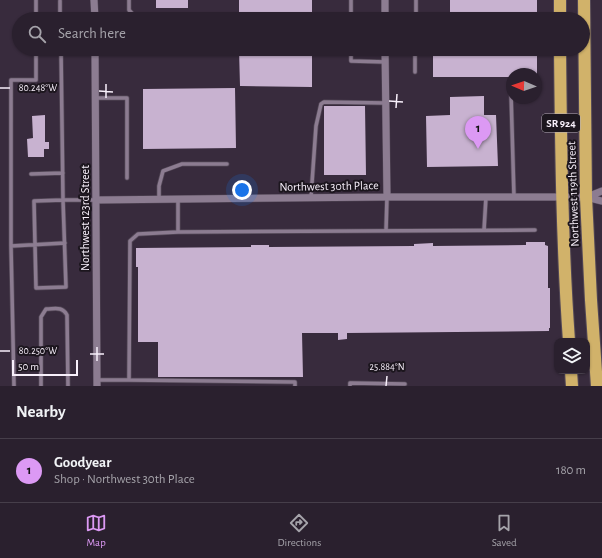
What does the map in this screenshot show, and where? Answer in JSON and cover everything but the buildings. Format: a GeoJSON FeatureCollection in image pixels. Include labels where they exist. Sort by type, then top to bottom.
{"type":"FeatureCollection","features":[{"type":"Feature","properties":{"kind":"highway"},"geometry":{"type":"LineString","coordinates":[[560,0],[560,12]]}},
{"type":"Feature","properties":{"kind":"highway","name":"Northwest 119th Street"},"geometry":{"type":"LineString","coordinates":[[584,0],[584,12]]}},
{"type":"Feature","properties":{"kind":"highway","name":"Northwest 119th Street"},"geometry":{"type":"LineString","coordinates":[[560,56],[564,266],[569,338]]}},
{"type":"Feature","properties":{"kind":"highway","name":"Northwest 119th Street"},"geometry":{"type":"LineString","coordinates":[[585,56],[586,197],[591,300],[599,366],[597,386]]}},
{"type":"Feature","properties":{"kind":"highway"},"geometry":{"type":"LineString","coordinates":[[571,374],[572,386]]}},
{"type":"Feature","properties":{"kind":"street"},"geometry":{"type":"LineString","coordinates":[[94,0],[95,12]]}},
{"type":"Feature","properties":{"kind":"street"},"geometry":{"type":"LineString","coordinates":[[385,0],[385,12]]}},
{"type":"Feature","properties":{"kind":"street","name":"Northwest 123rd Street"},"geometry":{"type":"LineString","coordinates":[[95,56],[97,383]]}},
{"type":"Feature","properties":{"kind":"street"},"geometry":{"type":"LineString","coordinates":[[386,56],[387,197]]}},
{"type":"Feature","properties":{"kind":"street"},"geometry":{"type":"LineString","coordinates":[[586,197],[602,191]]}},
{"type":"Feature","properties":{"kind":"street","name":"Northwest 30th Place"},"geometry":{"type":"LineString","coordinates":[[96,200],[311,197],[586,197]]}},
{"type":"Feature","properties":{"kind":"street"},"geometry":{"type":"LineString","coordinates":[[586,197],[602,201]]}},
{"type":"Feature","properties":{"kind":"lane"},"geometry":{"type":"LineString","coordinates":[[36,0],[36,12]]}},
{"type":"Feature","properties":{"kind":"lane"},"geometry":{"type":"LineString","coordinates":[[129,0],[129,10],[131,12]]}},
{"type":"Feature","properties":{"kind":"lane"},"geometry":{"type":"LineString","coordinates":[[351,0],[351,12]]}},
{"type":"Feature","properties":{"kind":"lane"},"geometry":{"type":"LineString","coordinates":[[416,0],[416,12]]}},
{"type":"Feature","properties":{"kind":"lane"},"geometry":{"type":"LineString","coordinates":[[60,1],[60,12]]}},
{"type":"Feature","properties":{"kind":"lane"},"geometry":{"type":"LineString","coordinates":[[14,386],[11,246],[11,80],[36,80],[36,56]]}},
{"type":"Feature","properties":{"kind":"lane"},"geometry":{"type":"LineString","coordinates":[[61,56],[63,200],[66,287],[36,288],[34,201],[63,200],[96,200]]}},
{"type":"Feature","properties":{"kind":"lane"},"geometry":{"type":"LineString","coordinates":[[351,56],[351,61],[386,62]]}},
{"type":"Feature","properties":{"kind":"lane"},"geometry":{"type":"LineString","coordinates":[[415,56],[415,72]]}},
{"type":"Feature","properties":{"kind":"lane"},"geometry":{"type":"LineString","coordinates":[[95,98],[127,98],[127,178]]}},
{"type":"Feature","properties":{"kind":"lane"},"geometry":{"type":"LineString","coordinates":[[311,197],[316,126],[321,104],[324,102],[386,103]]}},
{"type":"Feature","properties":{"kind":"lane"},"geometry":{"type":"LineString","coordinates":[[511,104],[514,197]]}},
{"type":"Feature","properties":{"kind":"lane"},"geometry":{"type":"LineString","coordinates":[[159,199],[159,186],[163,171],[182,164],[227,164]]}},
{"type":"Feature","properties":{"kind":"lane"},"geometry":{"type":"LineString","coordinates":[[31,174],[63,173]]}},
{"type":"Feature","properties":{"kind":"lane"},"geometry":{"type":"LineString","coordinates":[[386,231],[387,197]]}},
{"type":"Feature","properties":{"kind":"lane"},"geometry":{"type":"LineString","coordinates":[[484,230],[486,197]]}},
{"type":"Feature","properties":{"kind":"lane"},"geometry":{"type":"LineString","coordinates":[[178,199],[178,232]]}},
{"type":"Feature","properties":{"kind":"lane"},"geometry":{"type":"LineString","coordinates":[[129,380],[130,241],[138,234],[178,232],[535,230]]}},
{"type":"Feature","properties":{"kind":"lane"},"geometry":{"type":"LineString","coordinates":[[11,246],[35,246],[65,243]]}},
{"type":"Feature","properties":{"kind":"lane"},"geometry":{"type":"LineString","coordinates":[[41,386],[40,317],[46,309],[61,308],[67,315],[68,386]]}},
{"type":"Feature","properties":{"kind":"lane"},"geometry":{"type":"LineString","coordinates":[[97,383],[129,380],[295,382],[295,386]]}},
{"type":"Feature","properties":{"kind":"lane"},"geometry":{"type":"LineString","coordinates":[[350,386],[350,383],[405,384]]}},
{"type":"Feature","properties":{"kind":"place","name":"Goodyear"},"geometry":{"type":"Point","coordinates":[478,149]}}]}
